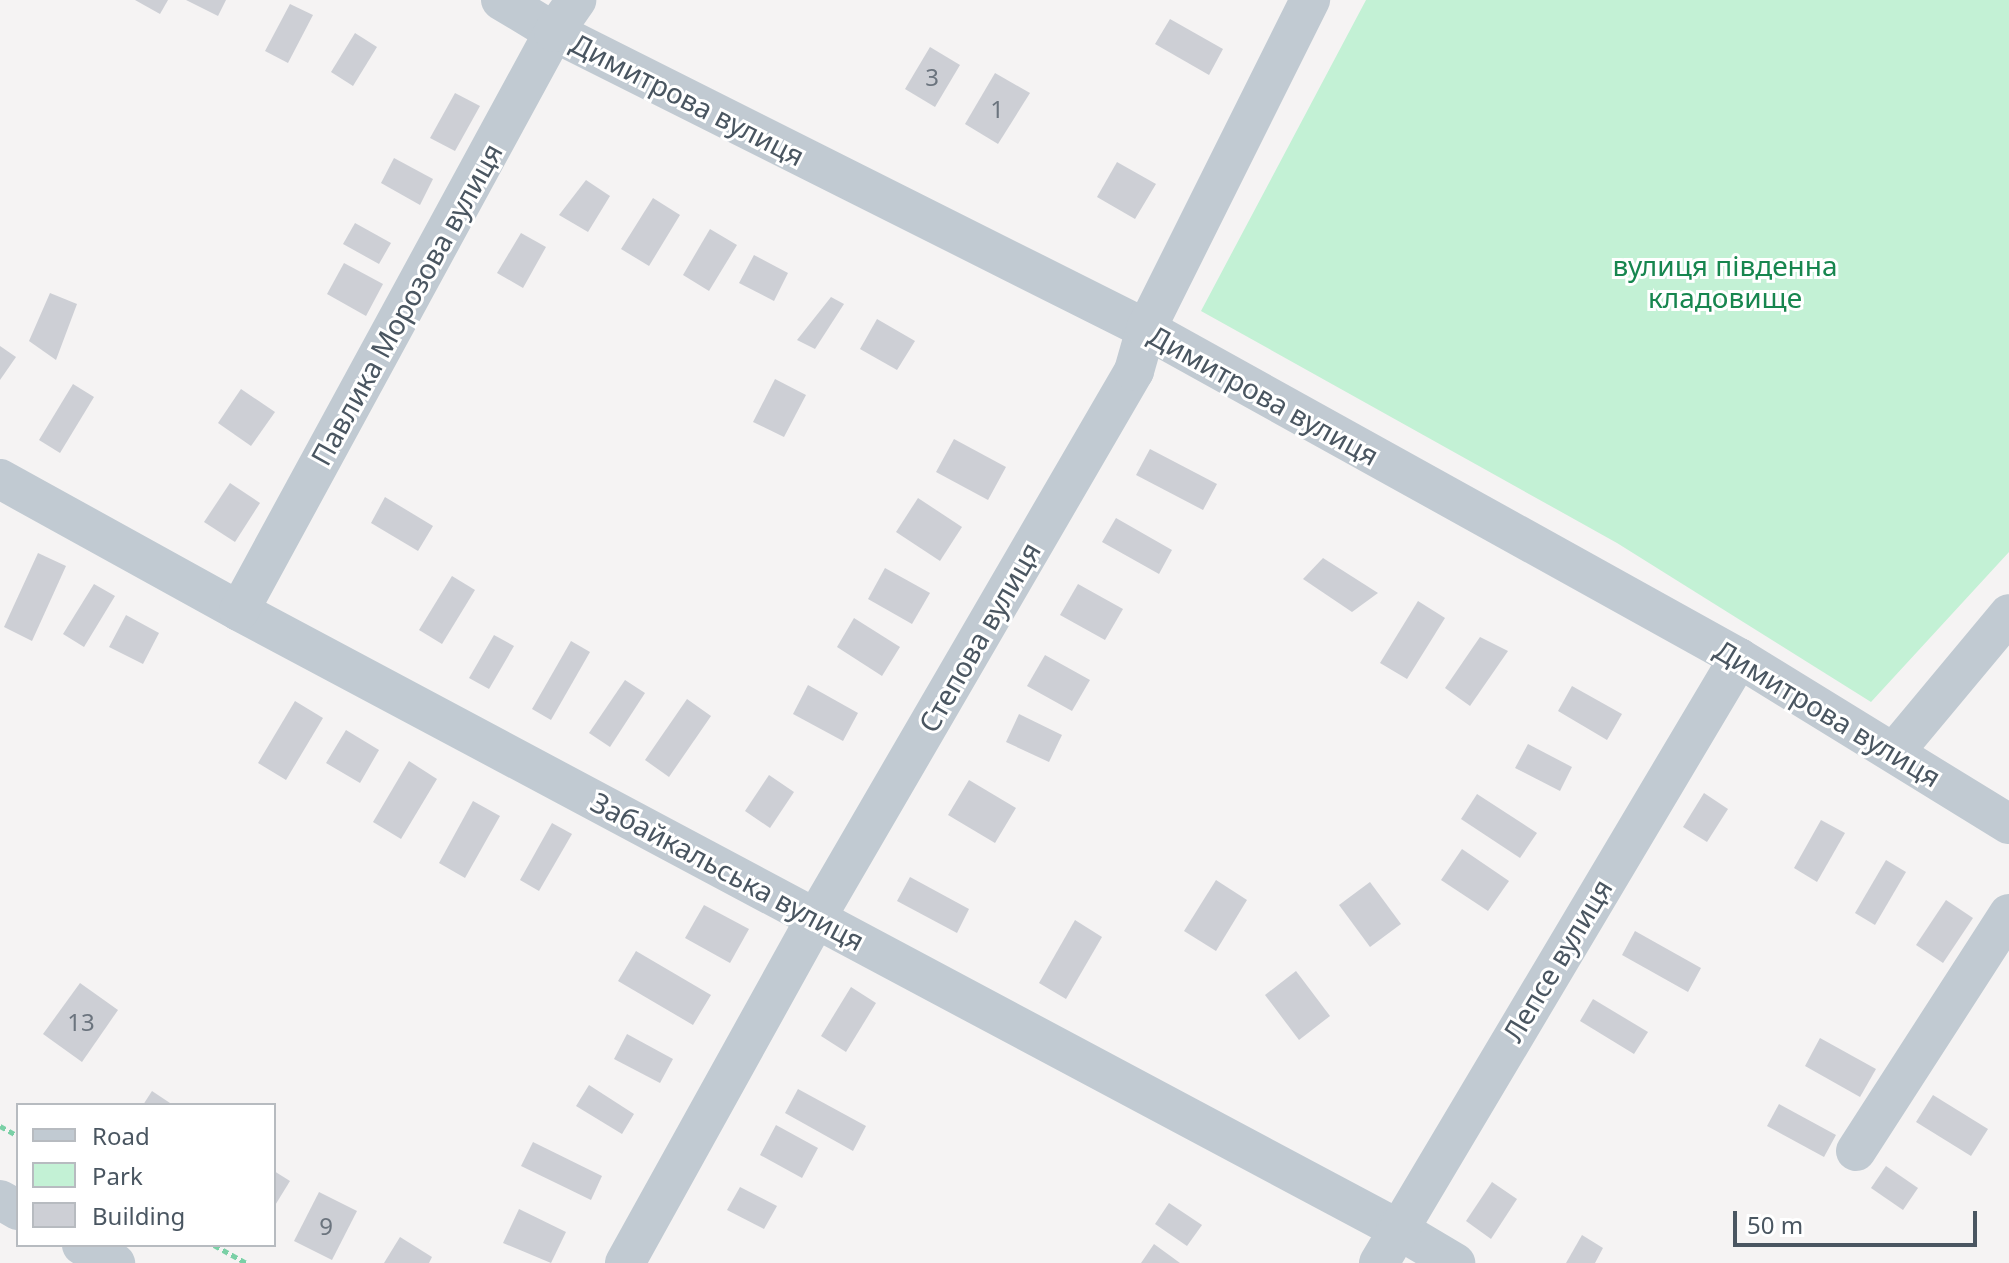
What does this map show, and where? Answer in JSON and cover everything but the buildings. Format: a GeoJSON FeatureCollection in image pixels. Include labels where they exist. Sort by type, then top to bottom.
{"type":"FeatureCollection","features":[{"type":"Feature","properties":{"kind":"street","name":"Димитрова вулиця"},"geometry":{"type":"LineString","coordinates":[[501,0],[565,16],[1146,329],[1739,658],[1895,751],[2009,824]]}},
{"type":"Feature","properties":{"kind":"street","name":"Степова вулиця"},"geometry":{"type":"LineString","coordinates":[[625,1263],[816,918],[1134,371],[1146,329],[1310,0]]}},
{"type":"Feature","properties":{"kind":"street","name":"Павлика Морозова вулиця"},"geometry":{"type":"LineString","coordinates":[[239,611],[565,16]]}},
{"type":"Feature","properties":{"kind":"street","name":"Забайкальська вулиця"},"geometry":{"type":"LineString","coordinates":[[0,479],[239,611],[816,918],[1388,1246],[1455,1263]]}},
{"type":"Feature","properties":{"kind":"street"},"geometry":{"type":"LineString","coordinates":[[1895,751],[2009,614]]}},
{"type":"Feature","properties":{"kind":"street","name":"Лепсе вулиця"},"geometry":{"type":"LineString","coordinates":[[1388,1246],[1739,658]]}},
{"type":"Feature","properties":{"kind":"street"},"geometry":{"type":"LineString","coordinates":[[1856,1151],[2009,914]]}},
{"type":"Feature","properties":{"kind":"street"},"geometry":{"type":"LineString","coordinates":[[86,1247],[115,1263]]}},
{"type":"Feature","properties":{"kind":"path"},"geometry":{"type":"LineString","coordinates":[[218,1247],[247,1263]]}},
{"type":"Feature","properties":{"kind":"green space","name":"вулиця південна кладовище"},"geometry":{"type":"Polygon","coordinates":[[[1366,0],[2009,0],[2009,552],[1871,702],[1617,543],[1201,311],[1366,0]]]}}]}
